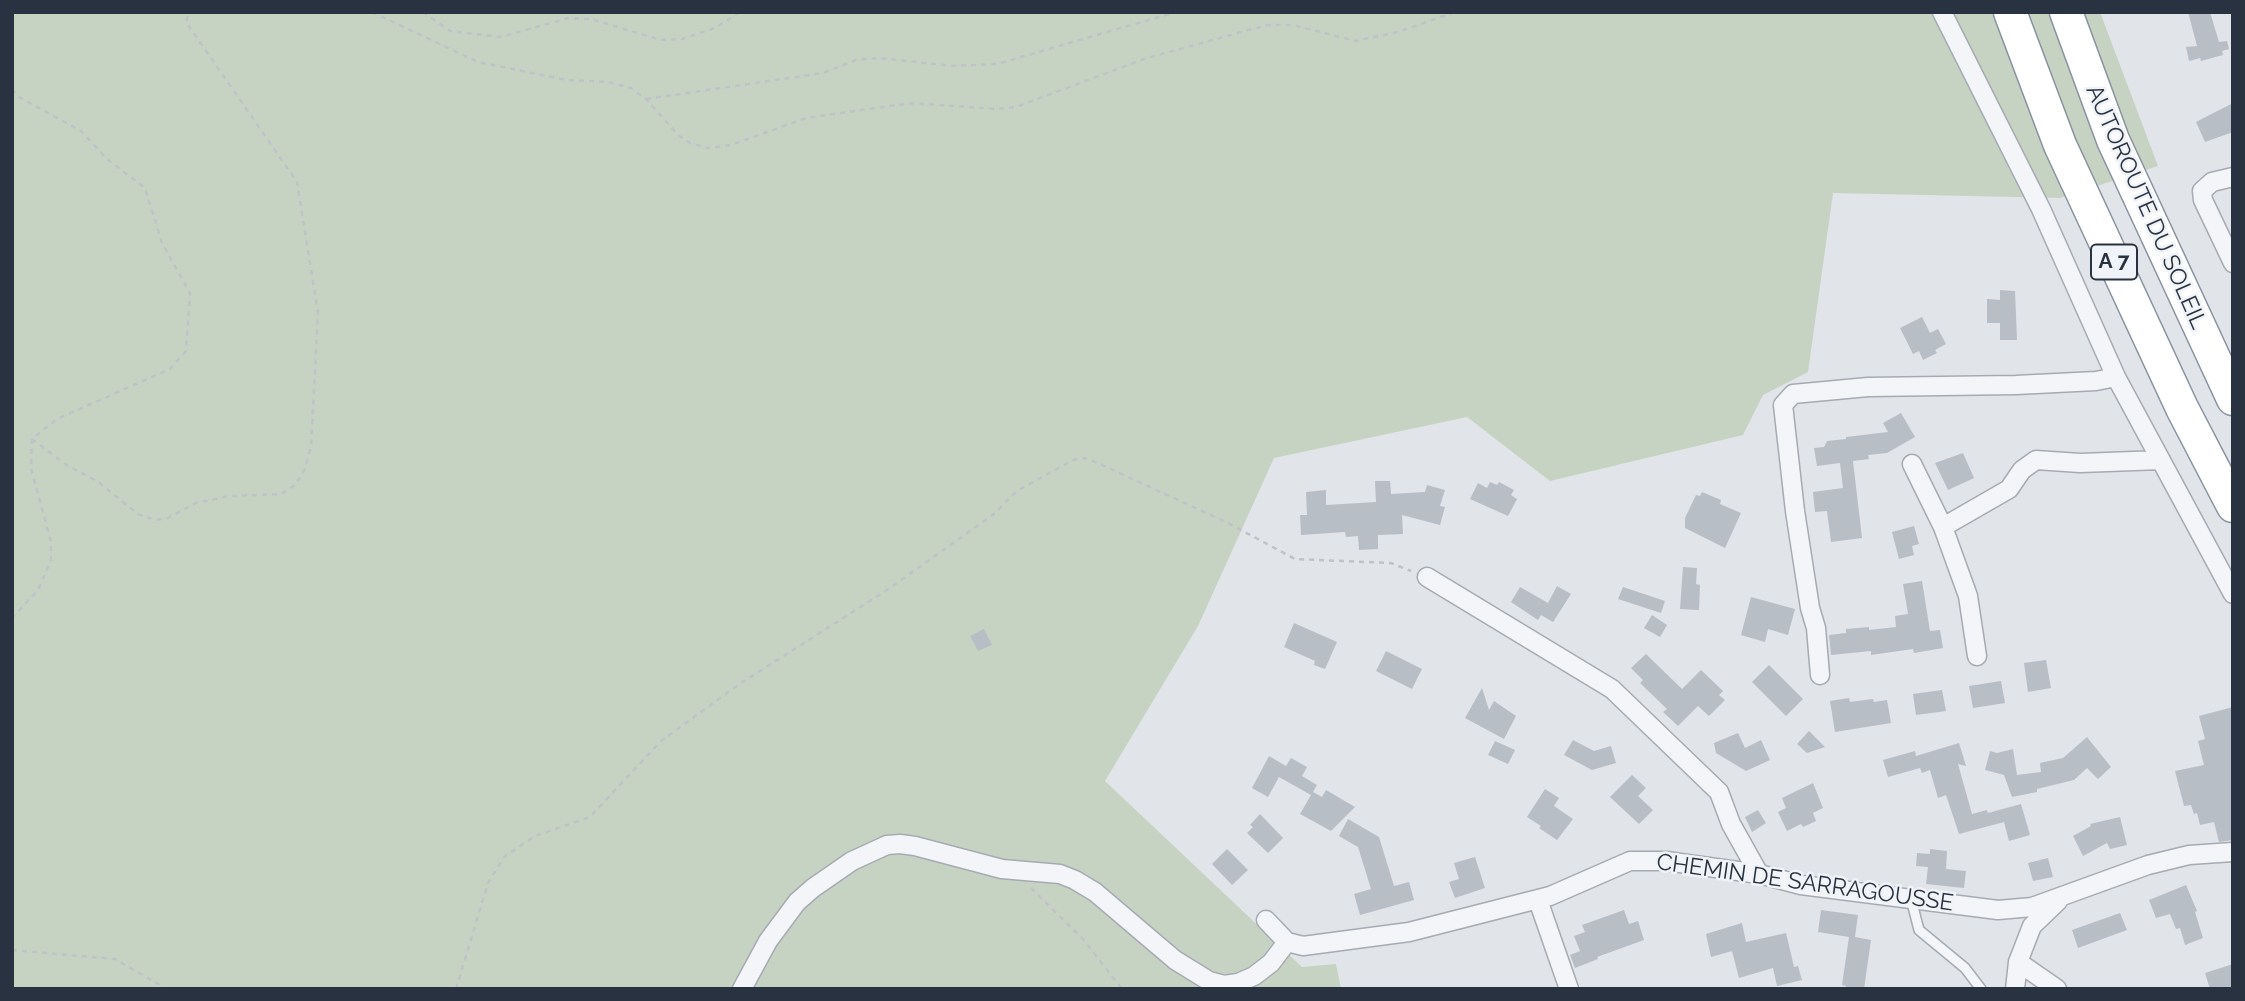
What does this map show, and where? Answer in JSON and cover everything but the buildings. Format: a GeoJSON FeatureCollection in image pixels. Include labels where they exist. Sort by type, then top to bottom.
{"type":"FeatureCollection","features":[{"type":"Feature","properties":{"kind":"highway","name":"A 7"},"geometry":{"type":"LineString","coordinates":[[2010,12],[2060,145],[2182,408],[2233,506]]}},
{"type":"Feature","properties":{"kind":"highway","name":"AUTOROUTE DU SOLEIL"},"geometry":{"type":"LineString","coordinates":[[2066,12],[2113,140],[2233,399]]}},
{"type":"Feature","properties":{"kind":"street"},"geometry":{"type":"LineString","coordinates":[[1942,12],[2041,209],[2116,377],[2233,594]]}},
{"type":"Feature","properties":{"kind":"street"},"geometry":{"type":"LineString","coordinates":[[2233,177],[2212,181],[2202,191],[2203,200],[2233,263]]}},
{"type":"Feature","properties":{"kind":"street"},"geometry":{"type":"LineString","coordinates":[[1820,675],[1816,628],[1810,608],[1795,511],[1783,405],[1793,394],[1868,387],[2017,385],[2096,381],[2116,377]]}},
{"type":"Feature","properties":{"kind":"street"},"geometry":{"type":"LineString","coordinates":[[1943,527],[2009,489],[2022,470],[2036,460],[2080,463],[2161,460]]}},
{"type":"Feature","properties":{"kind":"street"},"geometry":{"type":"LineString","coordinates":[[1912,464],[1943,527],[1968,596],[1977,656]]}},
{"type":"Feature","properties":{"kind":"street"},"geometry":{"type":"LineString","coordinates":[[1427,577],[1612,688],[1719,792],[1731,824],[1759,874]]}},
{"type":"Feature","properties":{"kind":"street"},"geometry":{"type":"LineString","coordinates":[[742,989],[768,941],[797,902],[834,873],[870,851],[887,845],[915,846],[1014,871],[1060,874],[1075,880],[1095,892],[1175,960],[1209,981],[1224,985],[1238,983],[1254,976],[1271,963],[1287,942],[1266,920]]}},
{"type":"Feature","properties":{"kind":"street","name":"CHEMIN DE SARRAGOUSSE"},"geometry":{"type":"LineString","coordinates":[[1287,942],[1303,947],[1409,932],[1538,900],[1630,861],[1665,861],[1759,874],[1801,886],[1998,910],[2032,907],[2148,865],[2189,855],[2233,852]]}},
{"type":"Feature","properties":{"kind":"street"},"geometry":{"type":"LineString","coordinates":[[2015,989],[2018,962],[2032,926],[2064,895]]}},
{"type":"Feature","properties":{"kind":"street"},"geometry":{"type":"LineString","coordinates":[[1538,900],[1569,989]]}},
{"type":"Feature","properties":{"kind":"street"},"geometry":{"type":"LineString","coordinates":[[2018,962],[2057,989]]}},
{"type":"Feature","properties":{"kind":"lane"},"geometry":{"type":"LineString","coordinates":[[1911,899],[1920,930],[1965,968],[1980,989]]}},
{"type":"Feature","properties":{"kind":"path"},"geometry":{"type":"LineString","coordinates":[[32,439],[68,466],[97,481],[138,514],[155,520],[168,518],[196,503],[230,496],[281,494],[295,485],[304,471],[311,447],[318,313],[297,182],[186,22],[189,12]]}},
{"type":"Feature","properties":{"kind":"path"},"geometry":{"type":"LineString","coordinates":[[372,12],[478,62],[566,80],[608,82],[631,88],[646,99],[678,135],[690,143],[708,148],[731,145],[806,118],[911,103],[997,109],[1016,107],[1147,58],[1267,25],[1293,25],[1356,41],[1398,32],[1455,12]]}},
{"type":"Feature","properties":{"kind":"path"},"geometry":{"type":"LineString","coordinates":[[423,12],[450,31],[500,37],[569,18],[591,19],[661,40],[682,39],[715,28],[740,12]]}},
{"type":"Feature","properties":{"kind":"path"},"geometry":{"type":"LineString","coordinates":[[646,99],[823,73],[856,60],[879,58],[953,66],[997,64],[1176,12]]}},
{"type":"Feature","properties":{"kind":"path"},"geometry":{"type":"LineString","coordinates":[[12,89],[19,97],[81,131],[107,159],[145,188],[162,243],[190,293],[186,351],[170,369],[57,419],[32,439],[31,468],[51,542],[51,559],[38,590],[12,618]]}},
{"type":"Feature","properties":{"kind":"path"},"geometry":{"type":"LineString","coordinates":[[456,989],[488,883],[504,857],[535,836],[590,817],[661,741],[738,685],[897,582],[994,514],[1017,491],[1073,460],[1085,458],[1100,464],[1228,523],[1295,559],[1391,563],[1427,577]]}},
{"type":"Feature","properties":{"kind":"path"},"geometry":{"type":"LineString","coordinates":[[1014,871],[1083,939],[1122,989]]}},
{"type":"Feature","properties":{"kind":"path"},"geometry":{"type":"LineString","coordinates":[[12,950],[115,960],[167,989]]}},
{"type":"Feature","properties":{"kind":"green space"},"geometry":{"type":"Polygon","coordinates":[[[12,12],[2100,12],[2158,166],[2060,198],[1833,193],[1808,372],[1763,395],[1743,435],[1550,481],[1467,417],[1274,458],[1198,626],[1105,781],[1302,967],[1336,964],[1341,989],[12,989],[12,12]]]}}]}
